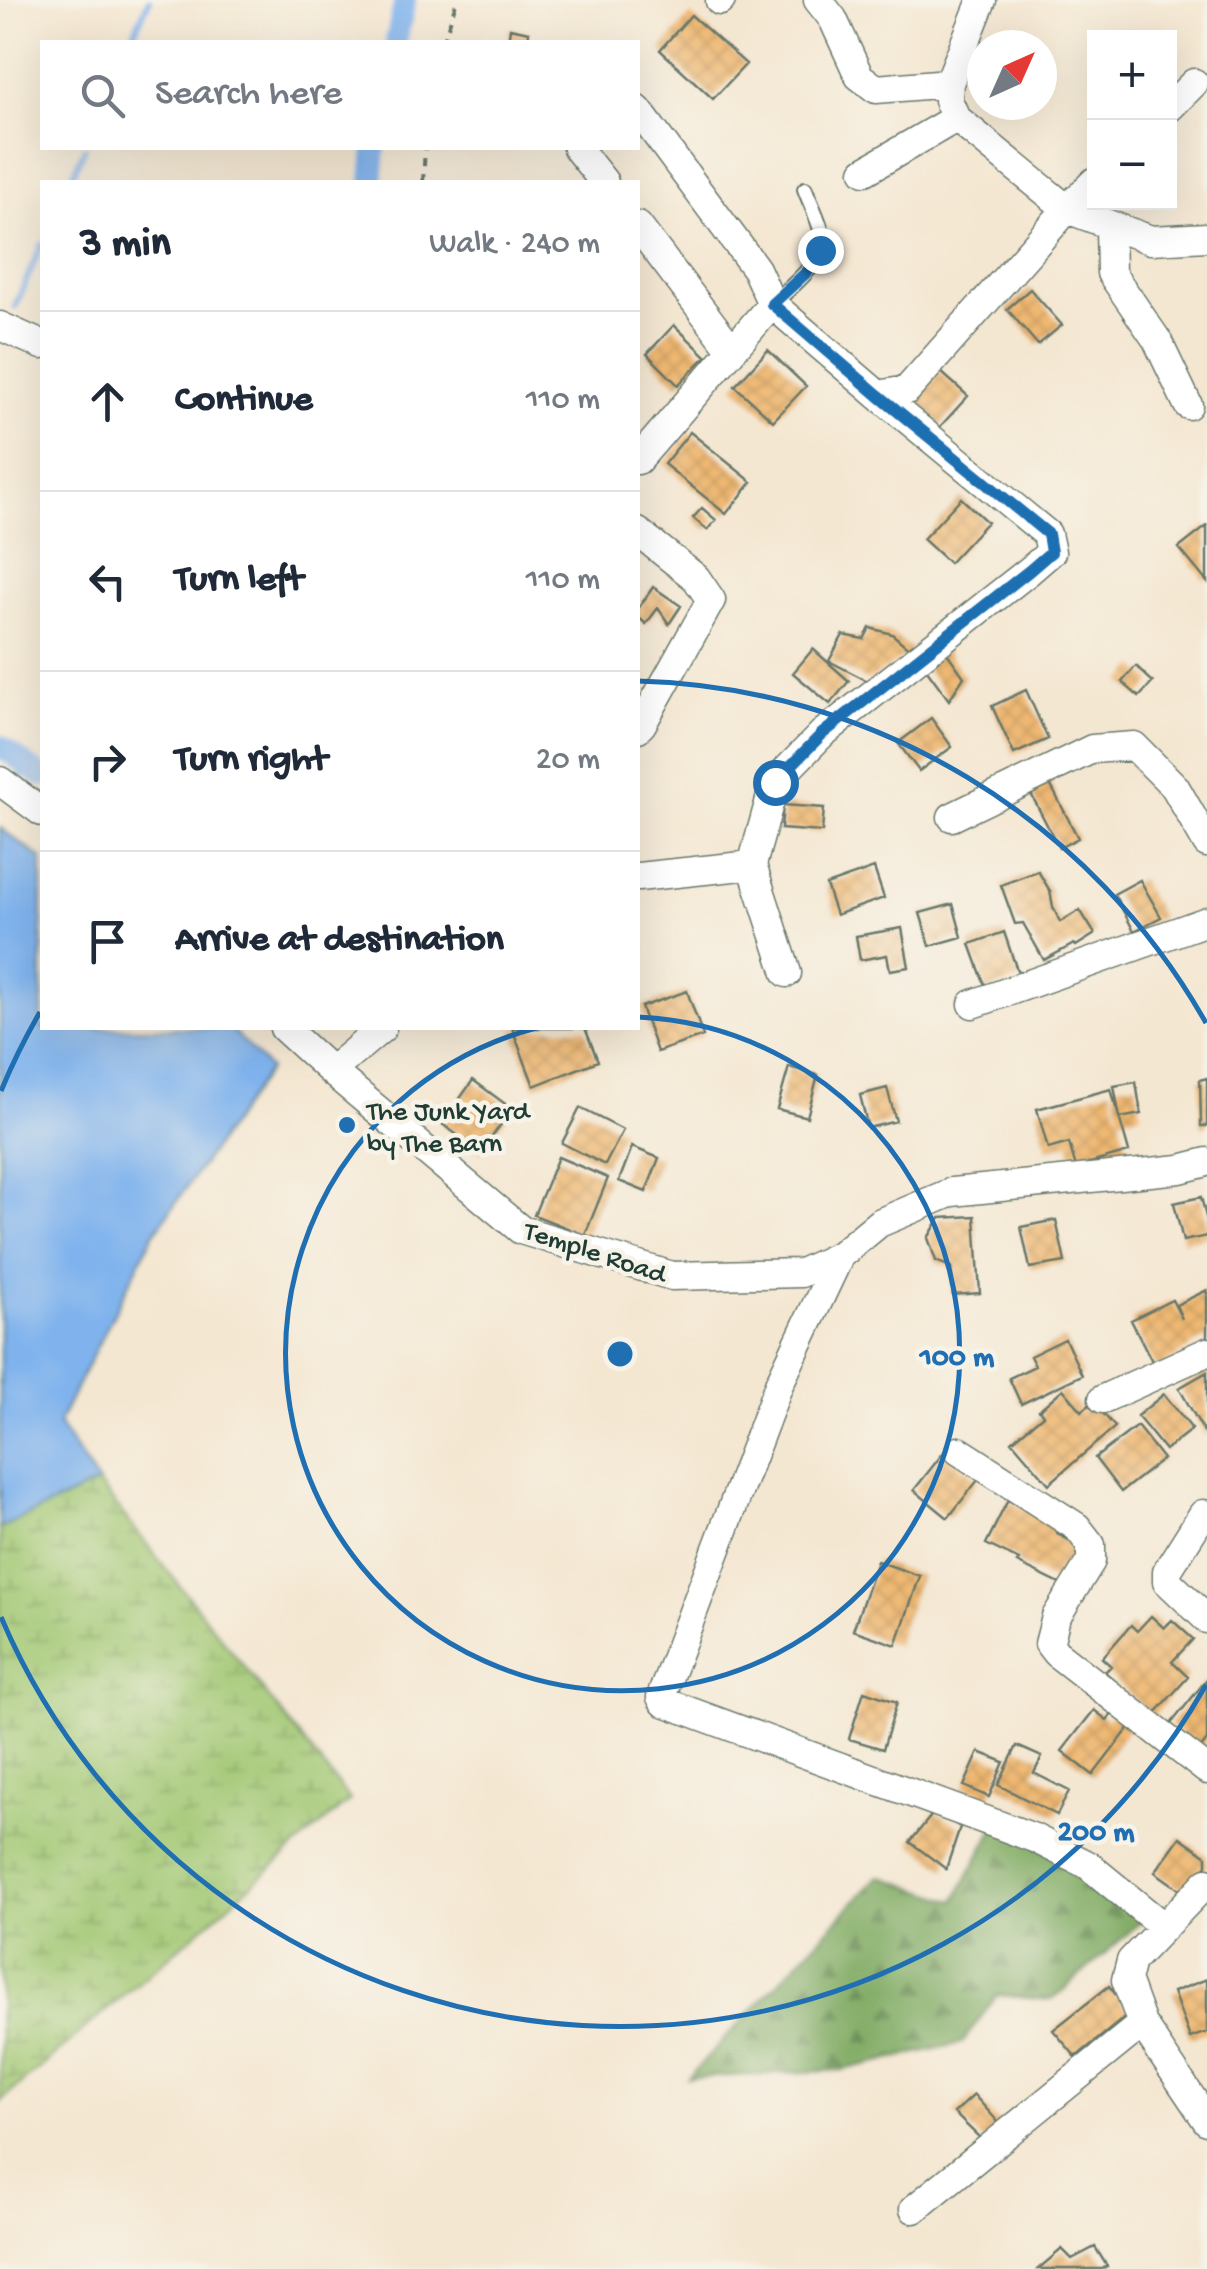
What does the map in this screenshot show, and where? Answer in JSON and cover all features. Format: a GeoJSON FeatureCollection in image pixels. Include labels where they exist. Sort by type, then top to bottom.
{"type":"FeatureCollection","features":[{"type":"Feature","properties":{"kind":"street"},"geometry":{"type":"LineString","coordinates":[[818,0],[833,19],[859,76],[876,89],[948,83]]}},
{"type":"Feature","properties":{"kind":"street"},"geometry":{"type":"LineString","coordinates":[[973,5],[948,83],[948,100],[956,118],[1067,209],[1151,240],[1207,237]]}},
{"type":"Feature","properties":{"kind":"street"},"geometry":{"type":"LineString","coordinates":[[1177,100],[1194,83]]}},
{"type":"Feature","properties":{"kind":"street"},"geometry":{"type":"LineString","coordinates":[[640,113],[756,269],[772,304],[1048,534],[1051,552],[822,734],[775,782],[752,865],[788,972]]}},
{"type":"Feature","properties":{"kind":"street"},"geometry":{"type":"LineString","coordinates":[[865,171],[956,118]]}},
{"type":"Feature","properties":{"kind":"street"},"geometry":{"type":"LineString","coordinates":[[579,150],[602,180]]}},
{"type":"Feature","properties":{"kind":"street"},"geometry":{"type":"LineString","coordinates":[[878,395],[906,390],[1087,189]]}},
{"type":"Feature","properties":{"kind":"street"},"geometry":{"type":"LineString","coordinates":[[1110,226],[1112,273],[1157,340],[1188,406]]}},
{"type":"Feature","properties":{"kind":"street"},"geometry":{"type":"LineString","coordinates":[[640,229],[732,350]]}},
{"type":"Feature","properties":{"kind":"street"},"geometry":{"type":"LineString","coordinates":[[640,458],[772,304]]}},
{"type":"Feature","properties":{"kind":"street"},"geometry":{"type":"LineString","coordinates":[[0,326],[40,344]]}},
{"type":"Feature","properties":{"kind":"street"},"geometry":{"type":"LineString","coordinates":[[640,534],[696,578],[711,600],[640,726]]}},
{"type":"Feature","properties":{"kind":"street"},"geometry":{"type":"LineString","coordinates":[[952,817],[1092,749],[1134,746],[1175,787],[1207,843]]}},
{"type":"Feature","properties":{"kind":"street"},"geometry":{"type":"LineString","coordinates":[[0,780],[40,810]]}},
{"type":"Feature","properties":{"kind":"street"},"geometry":{"type":"LineString","coordinates":[[640,876],[752,865]]}},
{"type":"Feature","properties":{"kind":"street"},"geometry":{"type":"LineString","coordinates":[[973,1004],[1207,921]]}},
{"type":"Feature","properties":{"kind":"street","name":"Temple Road"},"geometry":{"type":"LineString","coordinates":[[286,1030],[521,1230],[672,1276],[801,1273],[840,1255]]}},
{"type":"Feature","properties":{"kind":"street"},"geometry":{"type":"LineString","coordinates":[[332,1071],[380,1030]]}},
{"type":"Feature","properties":{"kind":"street"},"geometry":{"type":"LineString","coordinates":[[1184,1918],[1034,1838],[664,1702],[661,1697],[779,1384],[840,1255],[879,1224],[952,1192],[1180,1169],[1207,1162]]}},
{"type":"Feature","properties":{"kind":"street"},"geometry":{"type":"LineString","coordinates":[[1103,1399],[1207,1352]]}},
{"type":"Feature","properties":{"kind":"street"},"geometry":{"type":"LineString","coordinates":[[960,1450],[1078,1527],[1091,1545],[1090,1561],[1056,1617],[1049,1644],[1207,1770]]}},
{"type":"Feature","properties":{"kind":"street"},"geometry":{"type":"LineString","coordinates":[[1203,1514],[1168,1571],[1166,1581],[1207,1619]]}},
{"type":"Feature","properties":{"kind":"street"},"geometry":{"type":"LineString","coordinates":[[1207,1882],[1184,1918],[1132,1961],[1126,1980],[1142,2024],[1207,2121]]}},
{"type":"Feature","properties":{"kind":"street"},"geometry":{"type":"LineString","coordinates":[[914,2209],[1142,2024]]}},
{"type":"Feature","properties":{"kind":"lane"},"geometry":{"type":"LineString","coordinates":[[772,304],[808,271],[820,250],[823,237],[804,189]]}},
{"type":"Feature","properties":{"kind":"path"},"geometry":{"type":"LineString","coordinates":[[444,40],[457,0]]}},
{"type":"Feature","properties":{"kind":"path"},"geometry":{"type":"LineString","coordinates":[[423,180],[425,150]]}},
{"type":"Feature","properties":{"kind":"green space"},"geometry":{"type":"Polygon","coordinates":[[[98,1483],[350,1800],[0,2102],[0,1528],[98,1483]]]}},
{"type":"Feature","properties":{"kind":"green space"},"geometry":{"type":"Polygon","coordinates":[[[998,1821],[1153,1911],[1052,2000],[997,1995],[962,2043],[842,2070],[688,2078],[879,1876],[955,1901],[998,1821]]]}},
{"type":"Feature","properties":{"kind":"water"},"geometry":{"type":"Polygon","coordinates":[[[0,828],[40,858],[40,1030],[232,1030],[269,1069],[153,1235],[58,1424],[98,1483],[0,1528],[0,828]]]}},
{"type":"Feature","properties":{"kind":"building"},"geometry":{"type":"Polygon","coordinates":[[[691,15],[746,64],[713,99],[660,50],[691,15]]]}},
{"type":"Feature","properties":{"kind":"building"},"geometry":{"type":"Polygon","coordinates":[[[510,28],[529,32],[528,40],[508,40],[510,28]]]}},
{"type":"Feature","properties":{"kind":"building"},"geometry":{"type":"Polygon","coordinates":[[[1030,289],[1062,325],[1038,345],[1007,309],[1030,289]]]}},
{"type":"Feature","properties":{"kind":"building"},"geometry":{"type":"Polygon","coordinates":[[[674,325],[706,356],[678,385],[647,354],[674,325]]]}},
{"type":"Feature","properties":{"kind":"building"},"geometry":{"type":"Polygon","coordinates":[[[768,350],[806,386],[773,421],[735,386],[768,350]]]}},
{"type":"Feature","properties":{"kind":"building"},"geometry":{"type":"Polygon","coordinates":[[[940,371],[968,396],[937,430],[910,405],[940,371]]]}},
{"type":"Feature","properties":{"kind":"building"},"geometry":{"type":"Polygon","coordinates":[[[690,432],[752,482],[726,514],[664,464],[690,432]]]}},
{"type":"Feature","properties":{"kind":"building"},"geometry":{"type":"Polygon","coordinates":[[[961,498],[987,522],[949,563],[923,539],[961,498]]]}},
{"type":"Feature","properties":{"kind":"building"},"geometry":{"type":"Polygon","coordinates":[[[702,508],[716,520],[707,530],[693,518],[702,508]]]}},
{"type":"Feature","properties":{"kind":"building"},"geometry":{"type":"Polygon","coordinates":[[[1207,526],[1207,582],[1179,548],[1207,526]]]}},
{"type":"Feature","properties":{"kind":"building"},"geometry":{"type":"Polygon","coordinates":[[[653,587],[681,606],[669,624],[658,608],[646,624],[640,619],[640,606],[653,587]]]}},
{"type":"Feature","properties":{"kind":"building"},"geometry":{"type":"Polygon","coordinates":[[[870,628],[892,634],[912,651],[868,681],[829,661],[843,635],[864,639],[870,628]]]}},
{"type":"Feature","properties":{"kind":"building"},"geometry":{"type":"Polygon","coordinates":[[[813,649],[849,681],[830,704],[793,673],[813,649]]]}},
{"type":"Feature","properties":{"kind":"building"},"geometry":{"type":"Polygon","coordinates":[[[945,650],[964,677],[949,700],[924,666],[945,650]]]}},
{"type":"Feature","properties":{"kind":"building"},"geometry":{"type":"Polygon","coordinates":[[[1136,666],[1153,682],[1139,697],[1122,682],[1136,666]]]}},
{"type":"Feature","properties":{"kind":"building"},"geometry":{"type":"Polygon","coordinates":[[[1026,690],[1048,739],[1014,754],[992,706],[1026,690]]]}},
{"type":"Feature","properties":{"kind":"building"},"geometry":{"type":"Polygon","coordinates":[[[931,718],[952,747],[919,771],[898,743],[931,718]]]}},
{"type":"Feature","properties":{"kind":"building"},"geometry":{"type":"Polygon","coordinates":[[[1047,778],[1078,838],[1059,848],[1028,788],[1047,778]]]}},
{"type":"Feature","properties":{"kind":"building"},"geometry":{"type":"Polygon","coordinates":[[[783,805],[824,808],[822,832],[781,829],[783,805]]]}},
{"type":"Feature","properties":{"kind":"building"},"geometry":{"type":"Polygon","coordinates":[[[874,868],[884,898],[836,915],[826,885],[874,868]]]}},
{"type":"Feature","properties":{"kind":"building"},"geometry":{"type":"Polygon","coordinates":[[[1038,871],[1050,891],[1060,922],[1080,910],[1095,934],[1044,960],[1023,923],[1015,924],[1001,885],[1038,871]]]}},
{"type":"Feature","properties":{"kind":"building"},"geometry":{"type":"Polygon","coordinates":[[[1140,880],[1161,917],[1134,931],[1114,894],[1140,880]]]}},
{"type":"Feature","properties":{"kind":"building"},"geometry":{"type":"Polygon","coordinates":[[[953,904],[962,937],[930,946],[920,913],[953,904]]]}},
{"type":"Feature","properties":{"kind":"building"},"geometry":{"type":"Polygon","coordinates":[[[902,928],[909,967],[890,970],[887,955],[860,960],[856,936],[902,928]]]}},
{"type":"Feature","properties":{"kind":"building"},"geometry":{"type":"Polygon","coordinates":[[[1004,932],[1020,979],[987,991],[970,944],[1004,932]]]}},
{"type":"Feature","properties":{"kind":"building"},"geometry":{"type":"Polygon","coordinates":[[[687,991],[703,1036],[657,1052],[641,1007],[687,991]]]}},
{"type":"Feature","properties":{"kind":"building"},"geometry":{"type":"Polygon","coordinates":[[[513,1030],[586,1030],[598,1061],[534,1086],[513,1030]]]}},
{"type":"Feature","properties":{"kind":"building"},"geometry":{"type":"Polygon","coordinates":[[[789,1067],[818,1075],[807,1117],[777,1109],[789,1067]]]}},
{"type":"Feature","properties":{"kind":"building"},"geometry":{"type":"Polygon","coordinates":[[[1207,1078],[1207,1126],[1201,1126],[1200,1080],[1207,1078]]]}},
{"type":"Feature","properties":{"kind":"building"},"geometry":{"type":"Polygon","coordinates":[[[473,1080],[512,1109],[481,1152],[442,1124],[473,1080]]]}},
{"type":"Feature","properties":{"kind":"building"},"geometry":{"type":"Polygon","coordinates":[[[1136,1082],[1141,1114],[1120,1118],[1114,1086],[1136,1082]]]}},
{"type":"Feature","properties":{"kind":"building"},"geometry":{"type":"Polygon","coordinates":[[[887,1088],[896,1121],[868,1128],[860,1095],[887,1088]]]}},
{"type":"Feature","properties":{"kind":"building"},"geometry":{"type":"Polygon","coordinates":[[[1111,1089],[1129,1152],[1076,1167],[1069,1143],[1048,1149],[1037,1109],[1111,1089]]]}},
{"type":"Feature","properties":{"kind":"building"},"geometry":{"type":"Polygon","coordinates":[[[580,1108],[623,1130],[605,1165],[562,1143],[580,1108]]]}},
{"type":"Feature","properties":{"kind":"building"},"geometry":{"type":"Polygon","coordinates":[[[632,1147],[659,1158],[646,1192],[619,1181],[632,1147]]]}},
{"type":"Feature","properties":{"kind":"building"},"geometry":{"type":"Polygon","coordinates":[[[558,1157],[608,1178],[585,1235],[534,1215],[558,1157]]]}},
{"type":"Feature","properties":{"kind":"building"},"geometry":{"type":"Polygon","coordinates":[[[1201,1197],[1207,1236],[1183,1241],[1174,1203],[1201,1197]]]}},
{"type":"Feature","properties":{"kind":"building"},"geometry":{"type":"Polygon","coordinates":[[[975,1216],[980,1293],[953,1295],[951,1267],[936,1261],[928,1238],[940,1218],[975,1216]]]}},
{"type":"Feature","properties":{"kind":"building"},"geometry":{"type":"Polygon","coordinates":[[[1056,1220],[1065,1262],[1030,1268],[1021,1227],[1056,1220]]]}},
{"type":"Feature","properties":{"kind":"building"},"geometry":{"type":"Polygon","coordinates":[[[1207,1290],[1207,1338],[1157,1371],[1131,1320],[1172,1300],[1182,1319],[1176,1305],[1207,1290]]]}},
{"type":"Feature","properties":{"kind":"building"},"geometry":{"type":"Polygon","coordinates":[[[1065,1339],[1082,1375],[1021,1404],[1009,1378],[1035,1366],[1030,1356],[1065,1339]]]}},
{"type":"Feature","properties":{"kind":"building"},"geometry":{"type":"Polygon","coordinates":[[[1207,1372],[1207,1437],[1179,1388],[1207,1372]]]}},
{"type":"Feature","properties":{"kind":"building"},"geometry":{"type":"Polygon","coordinates":[[[1063,1389],[1082,1411],[1093,1402],[1115,1427],[1049,1484],[1012,1441],[1043,1415],[1039,1410],[1063,1389]]]}},
{"type":"Feature","properties":{"kind":"building"},"geometry":{"type":"Polygon","coordinates":[[[1164,1394],[1192,1429],[1165,1450],[1137,1416],[1164,1394]]]}},
{"type":"Feature","properties":{"kind":"building"},"geometry":{"type":"Polygon","coordinates":[[[1137,1426],[1163,1459],[1121,1492],[1095,1458],[1137,1426]]]}},
{"type":"Feature","properties":{"kind":"building"},"geometry":{"type":"Polygon","coordinates":[[[944,1452],[978,1480],[948,1518],[914,1490],[944,1452]]]}},
{"type":"Feature","properties":{"kind":"building"},"geometry":{"type":"Polygon","coordinates":[[[1008,1500],[1061,1526],[1057,1534],[1089,1550],[1070,1589],[986,1544],[1008,1500]]]}},
{"type":"Feature","properties":{"kind":"building"},"geometry":{"type":"Polygon","coordinates":[[[877,1561],[920,1576],[896,1645],[853,1630],[877,1561]]]}},
{"type":"Feature","properties":{"kind":"building"},"geometry":{"type":"Polygon","coordinates":[[[1151,1616],[1164,1628],[1172,1620],[1193,1639],[1172,1662],[1188,1677],[1153,1716],[1105,1672],[1111,1666],[1102,1658],[1131,1625],[1137,1631],[1151,1616]]]}},
{"type":"Feature","properties":{"kind":"building"},"geometry":{"type":"Polygon","coordinates":[[[1207,1679],[1207,1740],[1200,1749],[1170,1725],[1207,1679]]]}},
{"type":"Feature","properties":{"kind":"building"},"geometry":{"type":"Polygon","coordinates":[[[864,1691],[897,1702],[883,1749],[849,1739],[864,1691]]]}},
{"type":"Feature","properties":{"kind":"building"},"geometry":{"type":"Polygon","coordinates":[[[1094,1710],[1107,1720],[1115,1710],[1133,1723],[1093,1775],[1062,1751],[1094,1710]]]}},
{"type":"Feature","properties":{"kind":"building"},"geometry":{"type":"Polygon","coordinates":[[[1017,1746],[1042,1757],[1034,1773],[1069,1791],[1057,1815],[998,1785],[1017,1746]]]}},
{"type":"Feature","properties":{"kind":"building"},"geometry":{"type":"Polygon","coordinates":[[[979,1752],[1004,1762],[989,1797],[964,1786],[979,1752]]]}},
{"type":"Feature","properties":{"kind":"building"},"geometry":{"type":"Polygon","coordinates":[[[935,1811],[960,1827],[946,1869],[910,1842],[935,1811]]]}},
{"type":"Feature","properties":{"kind":"building"},"geometry":{"type":"Polygon","coordinates":[[[1180,1837],[1207,1856],[1207,1865],[1186,1894],[1155,1872],[1180,1837]]]}},
{"type":"Feature","properties":{"kind":"building"},"geometry":{"type":"Polygon","coordinates":[[[1207,1979],[1207,2032],[1190,2038],[1173,1992],[1207,1979]]]}},
{"type":"Feature","properties":{"kind":"building"},"geometry":{"type":"Polygon","coordinates":[[[1109,1986],[1130,2013],[1076,2057],[1053,2030],[1109,1986]]]}},
{"type":"Feature","properties":{"kind":"building"},"geometry":{"type":"Polygon","coordinates":[[[974,2095],[999,2123],[984,2142],[954,2113],[974,2095]]]}},
{"type":"Feature","properties":{"kind":"building"},"geometry":{"type":"Polygon","coordinates":[[[1095,2247],[1107,2266],[1102,2269],[1038,2269],[1062,2249],[1072,2259],[1095,2247]]]}},
{"type":"Feature","properties":{"kind":"waterway"},"geometry":{"type":"LineString","coordinates":[[131,40],[149,0]]}},
{"type":"Feature","properties":{"kind":"waterway"},"geometry":{"type":"LineString","coordinates":[[396,40],[405,0]]}},
{"type":"Feature","properties":{"kind":"waterway"},"geometry":{"type":"LineString","coordinates":[[70,180],[84,150]]}},
{"type":"Feature","properties":{"kind":"waterway"},"geometry":{"type":"LineString","coordinates":[[372,180],[375,150]]}},
{"type":"Feature","properties":{"kind":"waterway"},"geometry":{"type":"LineString","coordinates":[[15,307],[40,249]]}},
{"type":"Feature","properties":{"kind":"waterway"},"geometry":{"type":"LineString","coordinates":[[0,746],[40,775]]}},
{"type":"Feature","properties":{"kind":"waterway"},"geometry":{"type":"LineString","coordinates":[[13,782],[31,769]]}},
{"type":"Feature","properties":{"kind":"place","name":"The Junk Yard by The Barn"},"geometry":{"type":"Point","coordinates":[347,1125]}},
{"type":"Feature","properties":{"kind":"route"},"geometry":{"type":"LineString","coordinates":[[775,782],[822,734],[1051,552],[1048,534],[772,304],[808,271],[820,250]]}}]}
